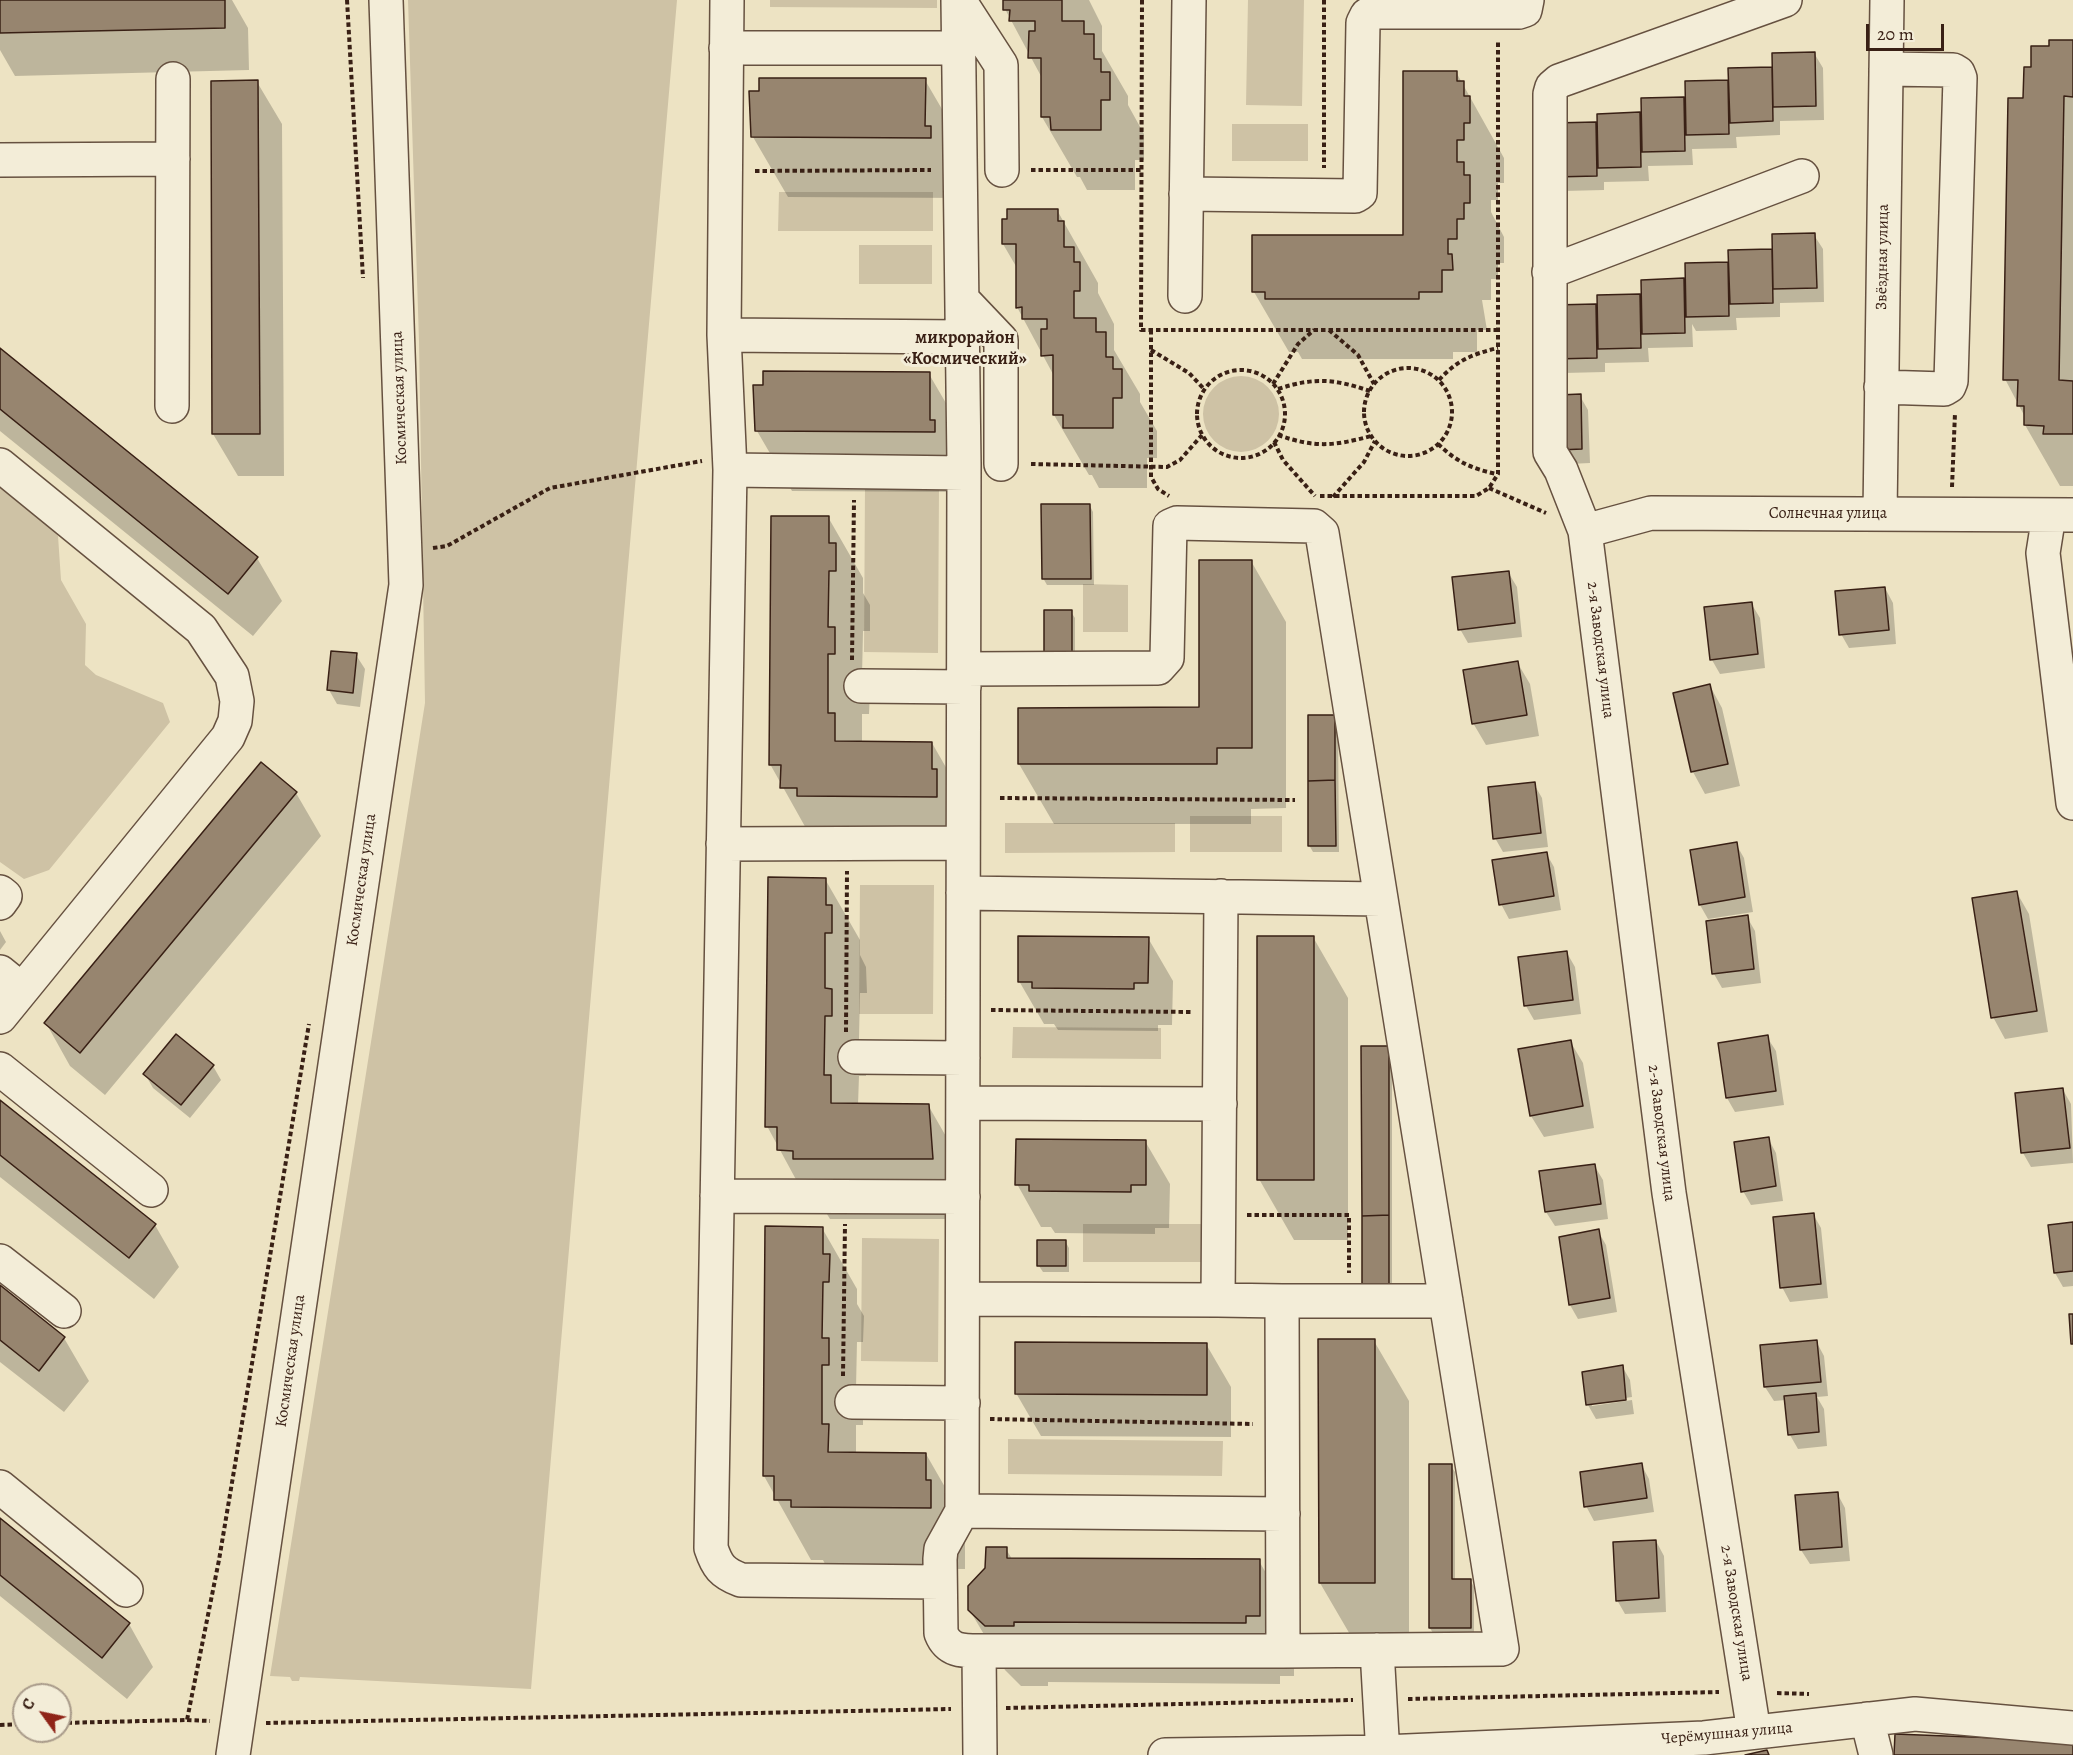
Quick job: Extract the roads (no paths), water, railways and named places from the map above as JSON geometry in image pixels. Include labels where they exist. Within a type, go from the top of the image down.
[{"type":"street","name":"Космическая улица","points":[[233,1755],[404,596],[405,552],[386,0]]},
{"type":"street","points":[[726,0],[723,335],[730,463],[711,1548],[717,1565],[726,1575],[741,1580],[940,1582]]},
{"type":"street","points":[[861,686],[964,678],[1158,668],[1167,658],[1170,526],[1177,524],[1314,526],[1319,528],[1322,533],[1502,1649],[960,1651],[944,1642],[941,1634],[941,1549],[962,1511],[963,1411],[963,843],[964,678],[964,473],[958,0]]},
{"type":"street","points":[[958,0],[1001,65],[1002,170]]},
{"type":"street","points":[[1185,296],[1190,0]]},
{"type":"street","name":"2-я Заводская улица","points":[[1754,1732],[1669,1192],[1585,531],[1561,470],[1550,452],[1550,94],[1552,87],[1559,81],[1785,0]]},
{"type":"street","name":"Звёздная улица","points":[[1880,514],[1887,0]]},
{"type":"street","points":[[1186,194],[1354,196],[1360,193],[1362,187],[1363,23],[1367,15],[1373,12],[1513,6]]},
{"type":"street","points":[[726,48],[958,48]]},
{"type":"street","points":[[1881,387],[1944,389],[1949,386],[1959,78],[1958,72],[1953,70],[1886,69]]},
{"type":"street","points":[[172,406],[173,79]]},
{"type":"street","points":[[0,160],[173,159]]},
{"type":"street","points":[[1549,272],[1802,176]]},
{"type":"street","points":[[962,299],[1001,340],[1001,464]]},
{"type":"street","points":[[723,335],[962,337]]},
{"type":"street","points":[[730,463],[855,472],[964,473]]},
{"type":"street","points":[[0,465],[201,629],[232,676],[237,701],[235,721],[228,737],[11,981],[0,1017]]},
{"type":"street","name":"Солнечная улица","points":[[1585,531],[1651,513],[2061,515]]},
{"type":"street","points":[[2061,515],[2043,553],[2073,803]]},
{"type":"street","points":[[723,844],[963,843]]},
{"type":"street","points":[[0,892],[5,896],[0,903]]},
{"type":"street","points":[[963,893],[1381,899]]},
{"type":"street","points":[[1218,1300],[1221,897]]},
{"type":"street","points":[[855,1057],[963,1058]]},
{"type":"street","points":[[0,1070],[151,1190]]},
{"type":"street","points":[[963,1103],[1220,1104]]},
{"type":"street","points":[[717,1196],[963,1197]]},
{"type":"street","points":[[0,1261],[64,1311]]},
{"type":"street","points":[[963,1299],[1446,1301]]},
{"type":"street","points":[[1282,1301],[1283,1651]]},
{"type":"street","points":[[852,1402],[963,1411]]},
{"type":"street","points":[[0,1487],[126,1590]]},
{"type":"street","points":[[962,1511],[1283,1514]]},
{"type":"street","points":[[1377,1650],[1384,1754]]},
{"type":"street","points":[[979,1651],[980,1755]]},
{"type":"street","name":"Черёмушная улица","points":[[1165,1755],[1384,1754],[1692,1747],[1754,1732],[1790,1742],[1867,1719],[1915,1714],[2073,1728]]},
{"type":"street","points":[[1867,1719],[1876,1755]]},
{"type":"district","name":"микрорайон «Космический»","points":[[965,349]]}]
